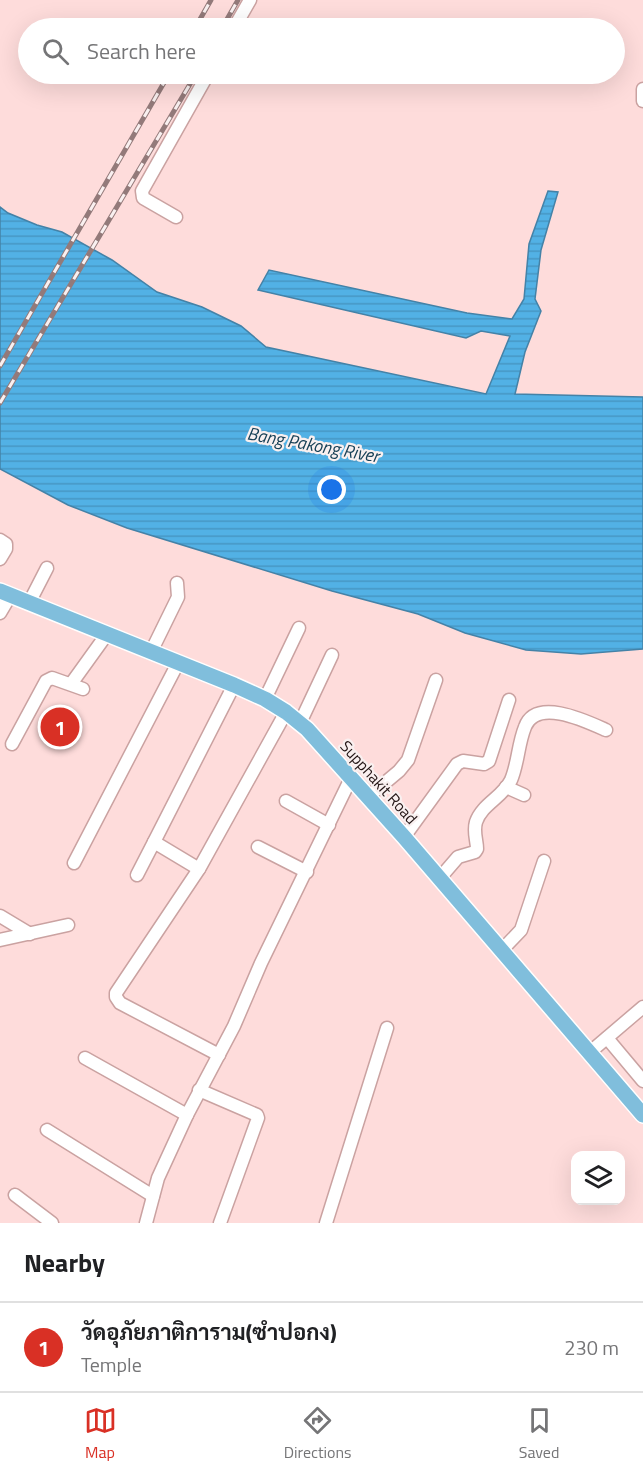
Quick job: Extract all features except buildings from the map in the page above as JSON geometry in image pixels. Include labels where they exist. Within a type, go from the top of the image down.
[{"type":"main road","name":"Supphakit Road","points":[[3,594],[28,603],[101,644],[151,652],[234,685],[265,699],[300,723],[404,837],[643,1114]]},
{"type":"street","points":[[240,18],[250,0]]},
{"type":"street","points":[[176,217],[143,198],[142,191],[202,84]]},
{"type":"street","points":[[643,89],[643,101]]},
{"type":"street","points":[[0,540],[6,544],[0,560]]},
{"type":"street","points":[[28,603],[47,568]]},
{"type":"street","points":[[151,652],[178,597],[177,583]]},
{"type":"street","points":[[0,614],[3,594]]},
{"type":"street","points":[[265,699],[299,628]]},
{"type":"street","points":[[71,684],[101,644]]},
{"type":"street","points":[[300,723],[332,655]]},
{"type":"street","points":[[74,863],[178,663]]},
{"type":"street","points":[[12,744],[46,681],[52,678],[83,689]]},
{"type":"street","points":[[368,797],[399,771],[408,760],[436,680]]},
{"type":"street","points":[[137,874],[234,685]]},
{"type":"street","points":[[404,837],[457,764],[463,761],[484,764],[489,761],[508,700]]},
{"type":"street","points":[[219,1055],[120,1003],[116,993],[199,869],[286,712]]},
{"type":"street","points":[[439,879],[458,857],[475,852],[477,849],[475,836],[477,820],[512,778],[525,726],[530,716],[538,712],[559,714],[606,730]]},
{"type":"street","points":[[146,1223],[159,1178],[187,1115],[219,1055],[351,778]]},
{"type":"street","points":[[506,788],[524,795]]},
{"type":"street","points":[[285,801],[329,825]]},
{"type":"street","points":[[154,842],[199,869]]},
{"type":"street","points":[[258,846],[307,872]]},
{"type":"street","points":[[501,951],[521,930],[544,861]]},
{"type":"street","points":[[0,916],[30,934]]},
{"type":"street","points":[[0,940],[68,925]]},
{"type":"street","points":[[589,1053],[643,1007]]},
{"type":"street","points":[[326,1223],[387,1028]]},
{"type":"street","points":[[607,1038],[643,1081]]},
{"type":"street","points":[[85,1059],[187,1115]]},
{"type":"street","points":[[199,1090],[257,1115],[258,1118],[220,1223]]},
{"type":"street","points":[[46,1130],[153,1196]]},
{"type":"street","points":[[15,1195],[52,1223]]},
{"type":"water","name":"Bang Pakong River","points":[[548,191],[558,192],[541,250],[535,299],[541,311],[525,352],[515,394],[643,397],[643,649],[581,654],[526,650],[465,633],[418,614],[332,591],[127,528],[68,505],[0,469],[0,207],[8,213],[37,225],[62,232],[112,260],[157,292],[202,307],[241,326],[266,347],[486,394],[510,336],[481,331],[466,338],[258,290],[269,270],[467,313],[512,319],[524,299],[529,244]]},
{"type":"railway","points":[[201,18],[211,0]]},
{"type":"railway","points":[[228,18],[238,0]]},
{"type":"railway","points":[[0,366],[163,84]]},
{"type":"railway","points":[[0,403],[190,84]]},
{"type":"place","name":"วัดอุภัยภาติการาม(ซำปอกง)","points":[[60,727]]}]
